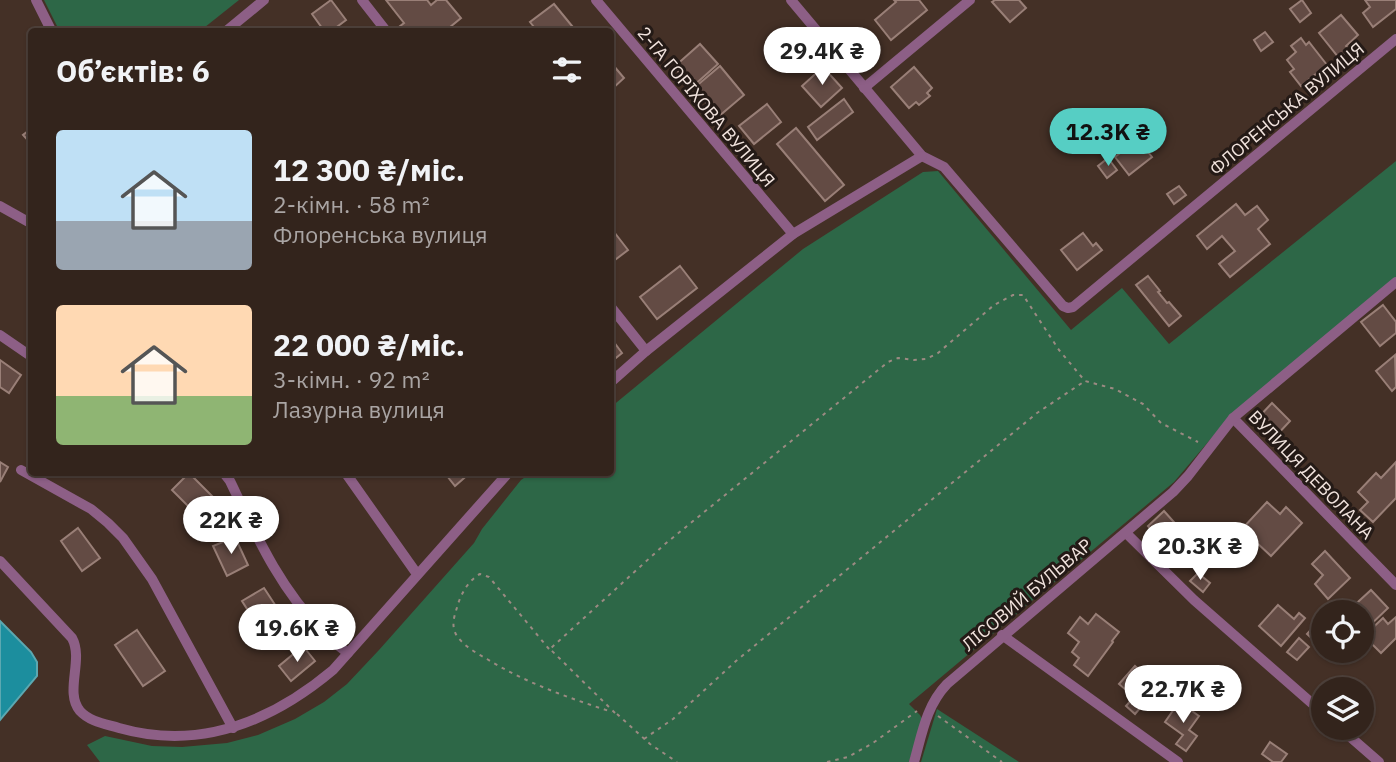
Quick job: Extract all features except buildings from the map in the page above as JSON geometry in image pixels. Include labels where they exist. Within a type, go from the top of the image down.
[{"type":"street","points":[[36,0],[50,28]]},
{"type":"street","points":[[230,28],[264,0]]},
{"type":"street","points":[[362,0],[384,28]]},
{"type":"street","name":"2-ГА ГОРІХОВА ВУЛИЦЯ","points":[[596,0],[793,234]]},
{"type":"street","points":[[614,379],[793,234],[922,156],[791,0]]},
{"type":"street","points":[[864,88],[970,0]]},
{"type":"street","name":"ФЛОРЕНСЬКА ВУЛИЦЯ","points":[[922,156],[944,167],[1068,309],[1396,39]]},
{"type":"street","points":[[0,206],[28,222]]},
{"type":"street","name":"ЛІСОВИЙ БУЛЬВАР","points":[[928,710],[947,684],[1002,635],[1173,492],[1233,418],[1396,282]]},
{"type":"street","points":[[614,311],[646,351]]},
{"type":"street","points":[[0,335],[28,354]]},
{"type":"street","name":"ВУЛИЦЯ ДЕВОЛАНА","points":[[1233,418],[1396,585]]},
{"type":"street","points":[[21,470],[28,474]]},
{"type":"street","points":[[32,476],[91,509],[123,538],[152,579],[233,728]]},
{"type":"street","points":[[226,476],[289,592],[324,633],[348,653]]},
{"type":"street","points":[[348,476],[417,574]]},
{"type":"street","points":[[0,561],[76,645],[74,684],[78,709],[89,718],[151,736],[198,735],[233,728],[273,712],[301,695],[333,670],[505,476]]},
{"type":"street","points":[[1126,533],[1194,600],[1311,702]]},
{"type":"street","points":[[1002,635],[1178,762]]},
{"type":"street","points":[[914,762],[928,710]]},
{"type":"street","points":[[1354,740],[1379,762]]},
{"type":"path","points":[[550,649],[665,544],[888,362],[898,358],[926,359],[938,353],[995,305],[1013,295],[1023,295],[1059,350],[1085,381],[1115,390],[1143,404],[1161,423],[1210,448]]},
{"type":"path","points":[[644,739],[673,719],[736,661],[1037,413],[1085,381]]},
{"type":"path","points":[[615,713],[546,689],[504,670],[470,649],[457,635],[453,624],[460,599],[471,579],[480,575],[489,578],[550,649],[615,713],[644,739],[677,762]]},
{"type":"path","points":[[827,762],[848,758],[920,710],[928,710],[1002,762]]},
{"type":"green space","points":[[44,0],[239,0],[204,28],[58,28]]},
{"type":"green space","points":[[1396,161],[1396,277],[1231,415],[1174,482],[909,704],[923,721],[909,762],[100,762],[87,745],[105,736],[152,746],[182,747],[227,743],[258,735],[295,719],[324,702],[347,684],[474,543],[521,480],[527,476],[614,476],[614,405],[803,249],[923,172],[938,171],[1071,330],[1122,288],[1169,344]]},
{"type":"green space","points":[[937,709],[1019,762],[921,762]]},
{"type":"water","points":[[0,621],[31,652],[37,662],[37,676],[0,720]]}]
